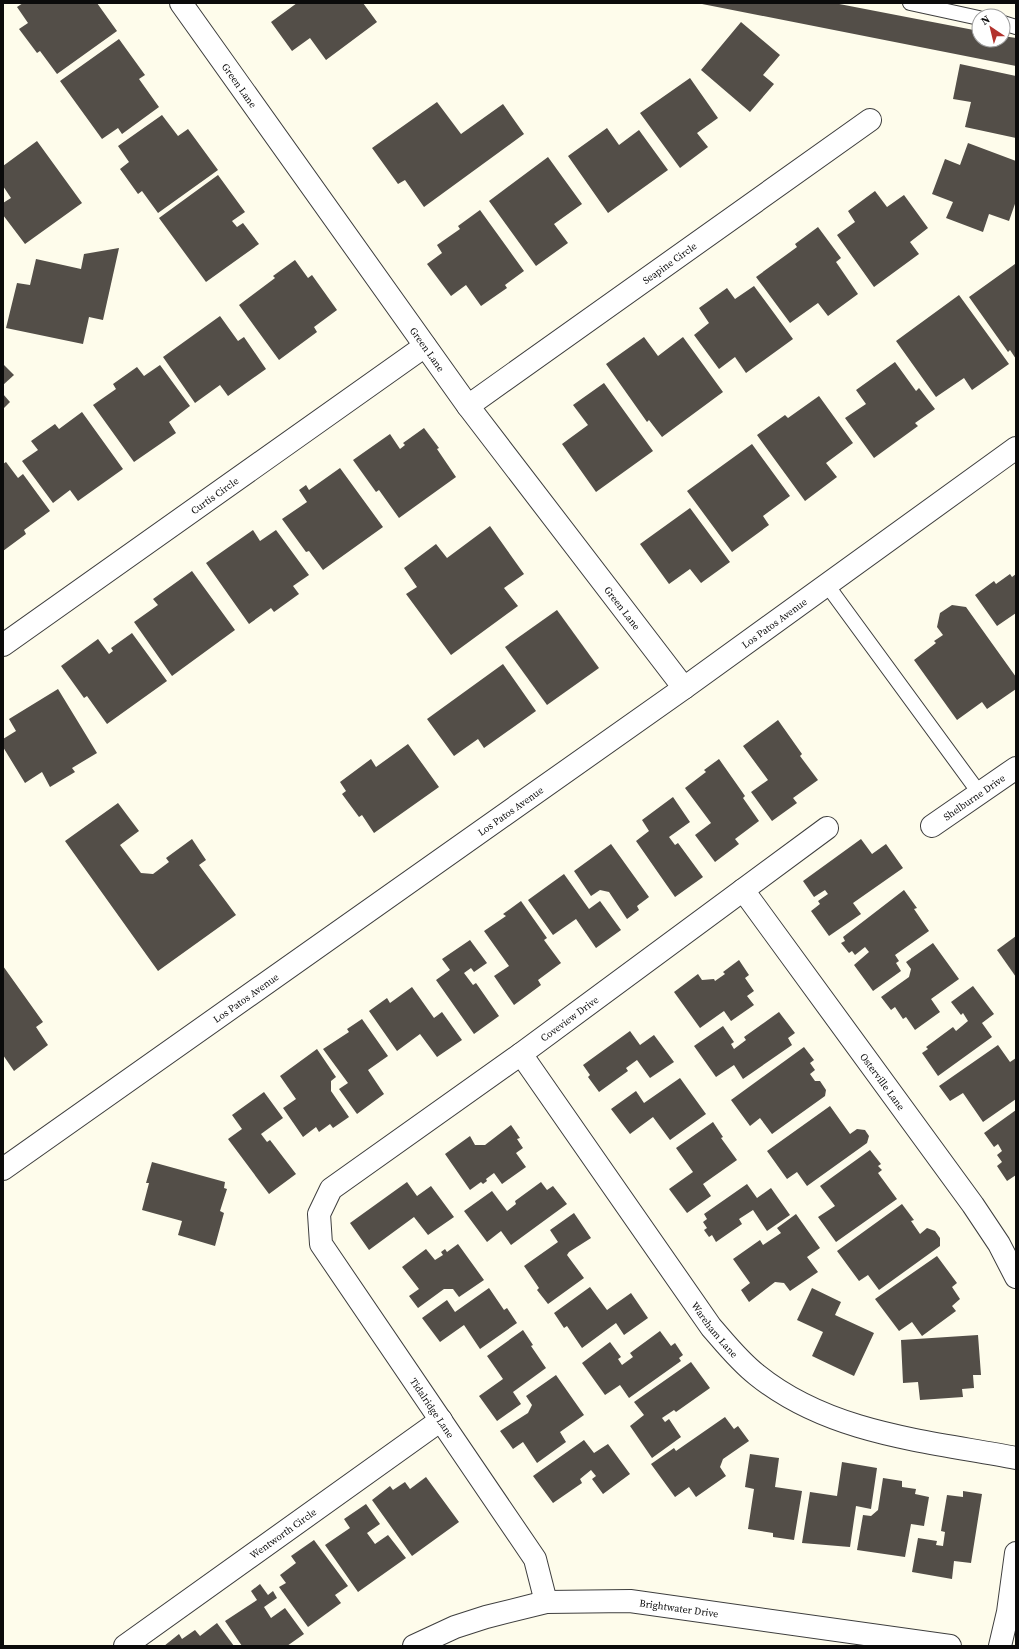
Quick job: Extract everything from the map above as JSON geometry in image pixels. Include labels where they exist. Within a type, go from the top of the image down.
[{"type":"street","name":"Green Lane","points":[[182,3],[468,406],[684,688]]},
{"type":"street","name":"Seapine Circle","points":[[468,406],[870,120]]},
{"type":"street","name":"Curtis Circle","points":[[3,645],[425,346]]},
{"type":"street","name":"Los Patos Avenue","points":[[3,1169],[684,688],[1016,448]]},
{"type":"street","name":"Shelburne Drive","points":[[932,826],[1016,768]]},
{"type":"street","name":"Coveview Drive","points":[[319,1214],[331,1190],[521,1054],[827,828]]},
{"type":"street","name":"Osterville Lane","points":[[743,890],[973,1205],[999,1244],[1016,1277]]},
{"type":"street","name":"Wareham Lane","points":[[521,1054],[711,1326],[733,1353],[756,1374],[808,1407],[873,1432],[1016,1458]]},
{"type":"street","name":"Tidalridge Lane","points":[[319,1214],[321,1244],[535,1559],[546,1602]]},
{"type":"street","name":"Wentworth Circle","points":[[125,1646],[441,1420]]},
{"type":"street","points":[[1000,1646],[1008,1612],[1016,1553]]},
{"type":"street","name":"Brightwater Drive","points":[[414,1646],[455,1627],[486,1617],[546,1602],[630,1601],[950,1646]]},
{"type":"lane","points":[[910,3],[971,16]]},
{"type":"lane","points":[[827,585],[980,794]]},
{"type":"building","points":[[23,3],[97,3],[117,31],[57,74],[40,51],[37,53],[19,29],[28,23],[17,7]]},
{"type":"building","points":[[297,3],[363,3],[377,22],[326,60],[310,38],[292,51],[271,22]]},
{"type":"building","points":[[697,3],[834,3],[971,29],[971,48],[1011,48],[1011,37],[1016,38],[1016,66]]},
{"type":"building","points":[[741,22],[780,55],[763,75],[774,84],[750,112],[701,70]]},
{"type":"building","points":[[119,39],[145,75],[139,79],[159,107],[122,134],[118,128],[102,139],[60,81]]},
{"type":"building","points":[[960,64],[1016,76],[1016,138],[965,127],[971,102],[953,99]]},
{"type":"building","points":[[690,78],[718,118],[697,133],[708,147],[680,168],[640,113]]},
{"type":"building","points":[[437,102],[461,134],[503,104],[524,134],[424,207],[405,180],[398,184],[372,148]]},
{"type":"building","points":[[162,115],[178,136],[188,129],[218,170],[158,213],[142,191],[138,194],[120,169],[129,162],[118,146]]},
{"type":"building","points":[[607,128],[619,145],[639,130],[668,170],[608,213],[568,156]]},
{"type":"building","points":[[37,141],[82,203],[25,244],[3,215],[3,203],[11,198],[3,186],[3,166]]},
{"type":"building","points":[[968,143],[1016,161],[1016,201],[1009,221],[989,214],[983,232],[946,218],[953,202],[932,194],[945,159],[960,165]]},
{"type":"building","points":[[548,157],[582,204],[554,224],[568,243],[536,266],[489,201]]},
{"type":"building","points":[[218,175],[245,212],[232,221],[237,227],[243,223],[259,244],[206,282],[159,218]]},
{"type":"building","points":[[875,191],[887,207],[904,195],[928,228],[910,242],[919,254],[874,287],[837,235],[855,222],[848,211]]},
{"type":"building","points":[[480,210],[524,271],[505,285],[507,288],[481,306],[466,285],[451,296],[427,264],[442,253],[437,245],[460,229],[458,226]]},
{"type":"building","points":[[818,227],[841,258],[836,262],[858,294],[828,316],[818,303],[790,323],[756,277],[797,247],[795,244]]},
{"type":"building","points":[[119,248],[103,320],[89,317],[83,344],[6,328],[17,283],[30,285],[36,259],[81,269],[84,254]]},
{"type":"building","points":[[295,260],[308,278],[312,275],[337,310],[314,327],[317,332],[279,360],[239,305],[275,278],[273,276]]},
{"type":"building","points":[[1015,264],[1016,359],[1010,350],[1008,352],[969,297]]},
{"type":"building","points":[[754,286],[793,339],[746,373],[735,357],[719,369],[694,335],[709,323],[699,308],[727,288],[735,299]]},
{"type":"building","points":[[959,295],[1009,364],[972,390],[964,378],[936,397],[896,341]]},
{"type":"building","points":[[220,316],[238,341],[244,337],[266,369],[228,396],[220,385],[195,403],[163,357]]},
{"type":"building","points":[[644,337],[658,356],[683,337],[723,392],[662,437],[649,420],[647,422],[606,364]]},
{"type":"building","points":[[895,362],[916,391],[919,388],[935,409],[915,423],[918,426],[874,458],[845,418],[866,404],[856,390]]},
{"type":"building","points":[[3,364],[14,375],[3,385]]},
{"type":"building","points":[[160,365],[190,406],[169,422],[176,433],[134,462],[93,405],[116,389],[113,384],[137,367],[144,376]]},
{"type":"building","points":[[604,383],[653,451],[596,492],[562,444],[588,425],[573,405]]},
{"type":"building","points":[[3,394],[10,402],[3,409]]},
{"type":"building","points":[[819,396],[853,443],[826,463],[837,477],[805,501],[757,435],[785,415],[788,418]]},
{"type":"building","points":[[82,412],[123,469],[78,501],[70,490],[53,503],[22,461],[38,450],[31,441],[55,424],[59,429]]},
{"type":"building","points":[[424,428],[439,448],[437,449],[456,477],[399,518],[379,490],[376,492],[353,460],[390,434],[400,449],[405,445],[403,443]]},
{"type":"building","points":[[752,444],[790,496],[763,516],[769,525],[732,552],[687,491]]},
{"type":"building","points":[[6,462],[18,478],[23,474],[50,511],[24,530],[26,534],[3,551],[3,464]]},
{"type":"building","points":[[340,468],[383,527],[323,570],[309,551],[306,552],[282,519],[307,502],[299,490],[306,485],[309,490]]},
{"type":"building","points":[[690,508],[730,562],[701,583],[690,569],[669,584],[640,544]]},
{"type":"building","points":[[490,526],[524,574],[504,588],[518,606],[451,655],[406,594],[417,587],[404,568],[436,544],[447,558]]},
{"type":"building","points":[[253,530],[260,541],[276,530],[309,575],[293,586],[299,594],[274,612],[271,608],[249,624],[206,563]]},
{"type":"building","points":[[192,571],[235,630],[172,676],[134,622],[158,605],[153,599]]},
{"type":"building","points":[[1010,574],[1012,577],[1016,574],[1016,613],[997,626],[975,595],[994,581],[996,584]]},
{"type":"building","points":[[952,605],[966,607],[1016,677],[1016,689],[987,709],[982,702],[957,720],[914,660],[936,643],[934,641],[943,635],[937,627],[940,613]]},
{"type":"building","points":[[557,610],[599,668],[547,705],[505,647]]},
{"type":"building","points":[[132,633],[167,681],[107,724],[87,696],[84,698],[61,666],[98,639],[109,654],[113,651],[111,648]]},
{"type":"building","points":[[503,664],[536,711],[484,748],[478,739],[454,756],[427,719]]},
{"type":"building","points":[[58,689],[97,753],[72,768],[75,772],[50,787],[42,772],[25,783],[3,747],[3,739],[16,731],[9,719]]},
{"type":"building","points":[[778,720],[802,754],[800,756],[818,780],[793,798],[797,803],[772,821],[751,792],[768,780],[743,746]]},
{"type":"building","points":[[408,744],[439,787],[374,833],[362,815],[359,817],[342,794],[346,791],[340,782],[371,759],[376,767]]},
{"type":"building","points":[[719,759],[745,796],[743,798],[759,821],[735,839],[739,844],[715,862],[695,835],[711,823],[685,788],[706,772],[704,770]]},
{"type":"building","points":[[673,797],[690,822],[669,837],[675,845],[678,843],[703,877],[675,897],[636,841],[649,831],[642,820]]},
{"type":"building","points":[[118,803],[139,831],[120,845],[141,873],[153,874],[169,862],[166,858],[192,839],[206,860],[199,865],[236,915],[158,971],[65,841]]},
{"type":"building","points":[[861,839],[872,854],[886,844],[903,868],[853,903],[861,914],[829,936],[811,911],[820,904],[818,901],[828,894],[825,890],[814,897],[803,881]]},
{"type":"building","points":[[611,844],[649,897],[637,906],[639,910],[627,919],[609,892],[600,890],[591,896],[574,871]]},
{"type":"building","points":[[564,874],[589,909],[600,901],[621,930],[596,948],[576,919],[553,935],[528,900]]},
{"type":"building","points":[[904,890],[917,908],[914,909],[929,931],[895,955],[899,961],[896,963],[901,971],[873,991],[854,965],[869,952],[865,947],[855,955],[852,951],[849,953],[841,943],[845,941],[843,937]]},
{"type":"building","points":[[521,901],[547,938],[544,940],[561,963],[538,980],[541,985],[514,1005],[494,976],[509,966],[484,931],[506,916],[503,914]]},
{"type":"building","points":[[1016,936],[1016,977],[997,950]]},
{"type":"building","points":[[470,940],[487,963],[474,972],[471,968],[464,973],[473,985],[476,983],[499,1016],[474,1034],[436,980],[450,970],[442,959]]},
{"type":"building","points":[[933,943],[959,979],[931,999],[940,1012],[915,1030],[906,1017],[903,1019],[895,1007],[891,1010],[881,997],[909,977],[911,969],[906,962]]},
{"type":"building","points":[[739,960],[749,975],[745,978],[754,991],[747,996],[754,1005],[731,1021],[724,1011],[700,1028],[674,992],[698,974],[702,980],[714,979],[715,981],[725,974],[723,972]]},
{"type":"building","points":[[3,966],[43,1022],[36,1027],[48,1045],[14,1071],[3,1055]]},
{"type":"building","points":[[973,986],[994,1014],[982,1023],[992,1037],[938,1076],[922,1053],[928,1049],[926,1047],[953,1027],[956,1031],[968,1021],[963,1013],[961,1015],[951,1002]]},
{"type":"building","points":[[412,987],[434,1018],[442,1012],[462,1040],[437,1057],[420,1034],[397,1051],[369,1011],[387,998],[390,1003]]},
{"type":"building","points":[[779,1012],[795,1033],[788,1038],[792,1045],[743,1079],[734,1065],[716,1077],[694,1046],[723,1026],[734,1042],[731,1044],[734,1049],[746,1040],[744,1037]]},
{"type":"building","points":[[362,1019],[388,1056],[368,1070],[384,1094],[357,1114],[339,1089],[348,1083],[323,1049],[349,1032],[347,1029]]},
{"type":"building","points":[[630,1031],[640,1045],[654,1035],[674,1062],[650,1078],[637,1060],[626,1068],[628,1071],[599,1092],[588,1077],[590,1075],[583,1065]]},
{"type":"building","points":[[998,1045],[1010,1062],[1016,1058],[1016,1099],[983,1122],[963,1093],[950,1101],[939,1086]]},
{"type":"building","points":[[804,1047],[814,1060],[810,1063],[815,1070],[810,1074],[815,1081],[820,1081],[826,1090],[825,1096],[772,1134],[760,1118],[750,1126],[731,1100]]},
{"type":"building","points":[[317,1049],[336,1077],[331,1081],[331,1091],[349,1117],[333,1128],[330,1124],[319,1132],[316,1127],[303,1137],[283,1108],[296,1099],[280,1076]]},
{"type":"building","points":[[680,1078],[706,1114],[670,1140],[653,1117],[630,1134],[611,1109],[636,1091],[644,1103]]},
{"type":"building","points":[[264,1092],[283,1118],[261,1134],[267,1142],[270,1140],[296,1174],[269,1194],[228,1139],[242,1129],[232,1115]]},
{"type":"building","points":[[830,1106],[850,1134],[857,1129],[865,1130],[869,1136],[867,1143],[807,1186],[797,1172],[787,1179],[767,1151]]},
{"type":"building","points":[[1016,1110],[1016,1175],[1007,1181],[997,1166],[1002,1162],[997,1155],[1002,1151],[998,1144],[994,1147],[984,1133]]},
{"type":"building","points":[[713,1122],[723,1137],[721,1138],[737,1160],[703,1184],[711,1196],[687,1213],[669,1189],[693,1172],[676,1148]]},
{"type":"building","points":[[511,1125],[520,1138],[517,1139],[523,1148],[516,1153],[526,1167],[502,1184],[494,1173],[486,1179],[487,1181],[483,1184],[481,1182],[470,1190],[445,1154],[470,1136],[475,1145],[485,1145]]},
{"type":"building","points":[[870,1150],[881,1164],[878,1166],[882,1170],[878,1173],[897,1199],[836,1242],[818,1217],[835,1206],[820,1186]]},
{"type":"building","points":[[152,1162],[225,1182],[224,1188],[227,1189],[220,1211],[224,1213],[215,1246],[178,1235],[182,1221],[142,1210],[149,1183],[146,1183]]},
{"type":"building","points":[[407,1182],[417,1196],[431,1186],[454,1217],[428,1235],[414,1217],[369,1250],[350,1223]]},
{"type":"building","points":[[541,1182],[547,1190],[553,1186],[567,1204],[511,1245],[501,1231],[487,1242],[464,1211],[492,1191],[507,1211],[516,1204],[515,1201]]},
{"type":"building","points":[[747,1184],[757,1198],[771,1188],[790,1215],[767,1231],[753,1210],[739,1219],[742,1224],[716,1242],[712,1235],[709,1237],[704,1230],[707,1228],[703,1222],[707,1219],[704,1214]]},
{"type":"building","points":[[902,1204],[914,1220],[911,1221],[920,1234],[927,1228],[935,1231],[940,1238],[940,1246],[879,1290],[868,1275],[859,1281],[837,1251]]},
{"type":"building","points":[[574,1213],[591,1238],[569,1252],[567,1255],[584,1278],[548,1304],[537,1290],[539,1288],[524,1266],[558,1242],[550,1230]]},
{"type":"building","points":[[796,1214],[820,1248],[807,1257],[818,1272],[790,1291],[784,1283],[775,1282],[749,1302],[741,1290],[750,1283],[733,1259],[760,1240],[763,1245],[781,1233],[777,1228]]},
{"type":"building","points":[[458,1244],[484,1280],[459,1297],[453,1289],[444,1289],[418,1308],[409,1296],[419,1289],[402,1267],[426,1249],[435,1260],[443,1255],[441,1252],[445,1249],[447,1252]]},
{"type":"building","points":[[937,1256],[957,1283],[952,1287],[960,1299],[952,1306],[956,1311],[922,1336],[912,1322],[899,1331],[875,1299]]},
{"type":"building","points":[[590,1287],[607,1310],[631,1293],[648,1318],[624,1335],[616,1323],[582,1348],[567,1326],[564,1328],[554,1313]]},
{"type":"building","points":[[489,1288],[504,1310],[507,1308],[517,1323],[480,1349],[464,1325],[440,1342],[422,1318],[447,1300],[455,1312]]},
{"type":"building","points":[[812,1288],[841,1302],[835,1315],[874,1333],[854,1376],[812,1356],[823,1332],[797,1320]]},
{"type":"building","points":[[523,1330],[533,1345],[531,1346],[546,1368],[513,1392],[521,1404],[497,1421],[479,1396],[503,1379],[487,1356]]},
{"type":"building","points":[[660,1331],[671,1346],[675,1343],[683,1355],[679,1358],[681,1361],[629,1398],[620,1385],[605,1395],[582,1363],[610,1342],[621,1357],[618,1359],[622,1365],[633,1357],[630,1353]]},
{"type":"building","points":[[978,1335],[981,1375],[973,1375],[974,1388],[962,1389],[963,1397],[920,1400],[918,1382],[903,1383],[901,1340]]},
{"type":"building","points":[[691,1362],[710,1388],[676,1412],[674,1410],[662,1418],[665,1422],[669,1419],[681,1437],[652,1458],[630,1426],[644,1415],[634,1402]]},
{"type":"building","points":[[556,1375],[584,1415],[560,1432],[566,1442],[537,1463],[523,1442],[513,1449],[500,1431],[528,1413],[532,1405],[526,1396]]},
{"type":"building","points":[[725,1417],[734,1429],[738,1426],[749,1441],[723,1459],[720,1467],[726,1476],[696,1497],[689,1487],[675,1497],[651,1464],[674,1448],[676,1451]]},
{"type":"building","points":[[584,1440],[594,1453],[608,1444],[630,1474],[603,1494],[592,1479],[596,1476],[591,1470],[580,1479],[582,1483],[553,1503],[533,1476]]},
{"type":"building","points":[[750,1454],[779,1458],[775,1487],[802,1491],[794,1540],[773,1537],[773,1533],[748,1529],[754,1489],[745,1487]]},
{"type":"building","points":[[842,1462],[877,1468],[871,1509],[856,1506],[850,1547],[802,1543],[810,1492],[837,1496]]},
{"type":"building","points":[[426,1477],[459,1522],[412,1556],[372,1500],[390,1486],[393,1490],[405,1482],[410,1489]]},
{"type":"building","points":[[883,1478],[902,1481],[902,1487],[916,1489],[915,1494],[929,1497],[924,1526],[911,1524],[905,1557],[857,1550],[863,1515],[871,1516],[878,1510]]},
{"type":"building","points":[[963,1491],[982,1494],[971,1563],[954,1561],[952,1579],[912,1572],[918,1538],[937,1541],[936,1545],[943,1546],[945,1532],[941,1531],[947,1495],[963,1497]]},
{"type":"building","points":[[366,1504],[380,1524],[367,1533],[375,1544],[388,1535],[406,1558],[358,1592],[325,1545],[350,1528],[344,1519]]},
{"type":"building","points":[[314,1540],[348,1586],[335,1595],[341,1603],[308,1627],[279,1587],[286,1583],[280,1575],[296,1563],[291,1556]]},
{"type":"building","points":[[260,1584],[268,1595],[273,1591],[277,1598],[264,1607],[271,1618],[285,1608],[304,1634],[287,1646],[242,1646],[225,1621],[257,1600],[251,1591]]},
{"type":"building","points":[[217,1623],[234,1646],[164,1646],[179,1634],[182,1639],[195,1630],[200,1636]]}]
